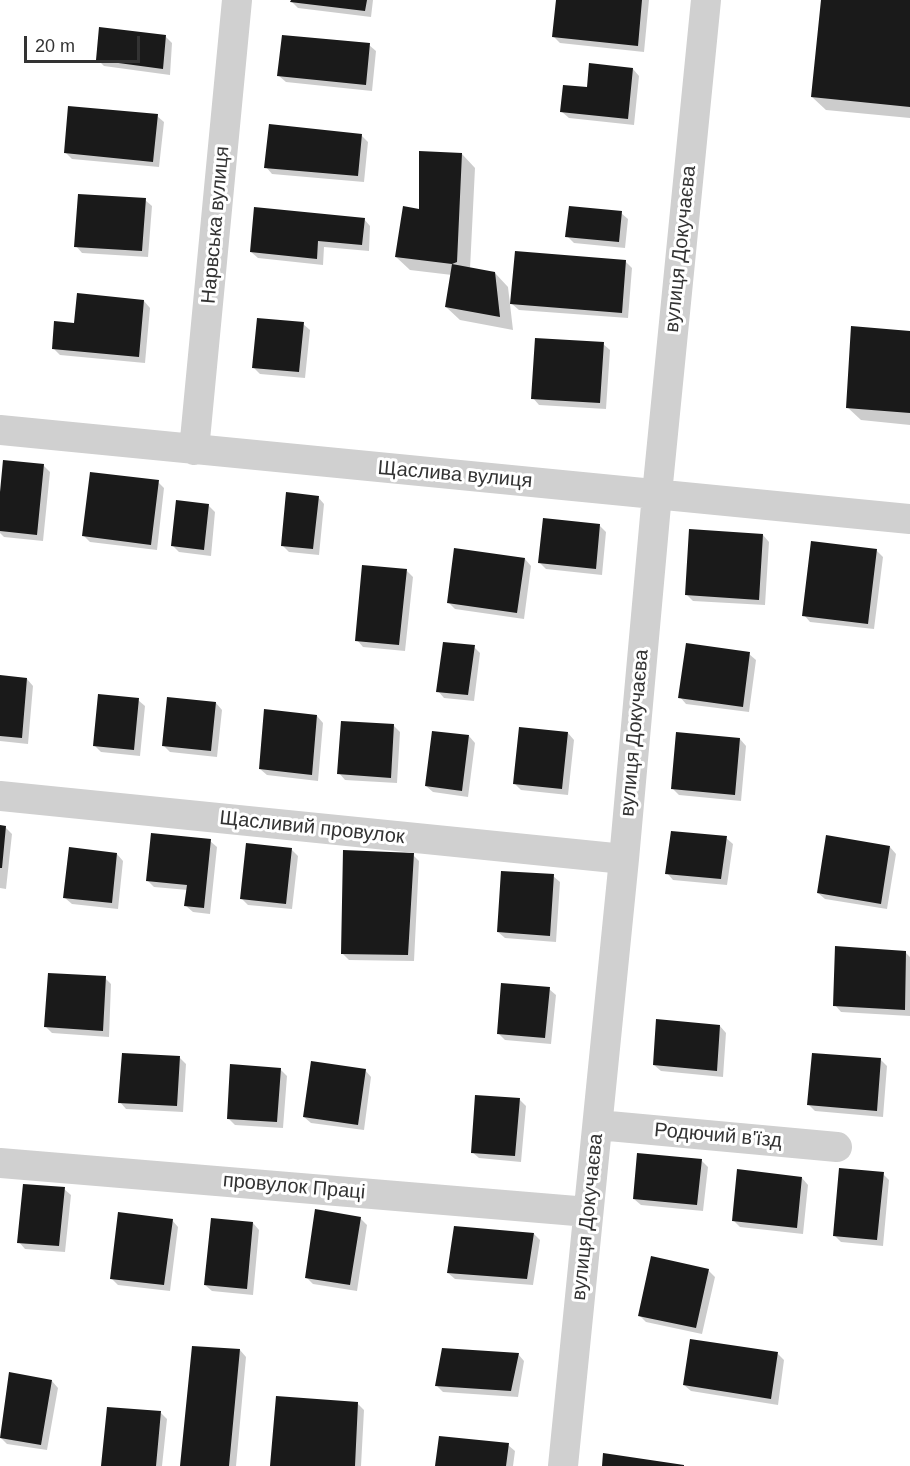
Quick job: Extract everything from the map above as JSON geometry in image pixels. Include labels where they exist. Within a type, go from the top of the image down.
[{"type":"street","name":"Нарвська вулиця","points":[[194,450],[237,0]]},
{"type":"street","name":"вулиця Докучаєва","points":[[563,1466],[624,859],[705,0]]},
{"type":"street","name":"Щаслива вулиця","points":[[0,430],[910,519]]},
{"type":"street","name":"Щасливий провулок","points":[[0,796],[624,859]]},
{"type":"street","name":"Родючий в'їзд","points":[[598,1125],[837,1147]]},
{"type":"street","name":"провулок Праці","points":[[0,1163],[588,1212]]},
{"type":"building","points":[[291,0],[367,0],[365,11],[290,2]]},
{"type":"building","points":[[556,0],[642,0],[638,46],[552,37]]},
{"type":"building","points":[[821,0],[910,0],[910,107],[811,97]]},
{"type":"building","points":[[99,27],[166,35],[163,69],[96,60]]},
{"type":"building","points":[[282,35],[370,43],[366,85],[277,76]]},
{"type":"building","points":[[589,63],[633,68],[628,119],[560,112],[563,85],[587,87]]},
{"type":"building","points":[[68,106],[158,114],[153,162],[64,153]]},
{"type":"building","points":[[269,124],[362,134],[358,176],[264,168]]},
{"type":"building","points":[[419,151],[462,153],[457,262],[452,264],[395,257],[403,206],[419,209]]},
{"type":"building","points":[[78,194],[146,198],[142,251],[74,247]]},
{"type":"building","points":[[569,206],[622,211],[619,242],[565,237]]},
{"type":"building","points":[[254,207],[365,218],[362,245],[318,241],[317,259],[250,252]]},
{"type":"building","points":[[515,251],[626,260],[622,313],[510,304]]},
{"type":"building","points":[[452,264],[495,272],[500,317],[445,307]]},
{"type":"building","points":[[77,293],[144,300],[139,357],[52,349],[54,321],[74,323]]},
{"type":"building","points":[[257,318],[304,322],[299,372],[252,368]]},
{"type":"building","points":[[851,326],[910,331],[910,413],[846,408]]},
{"type":"building","points":[[535,338],[604,342],[600,403],[531,399]]},
{"type":"building","points":[[3,460],[44,464],[37,535],[0,531]]},
{"type":"building","points":[[90,472],[159,480],[151,545],[82,536]]},
{"type":"building","points":[[286,492],[319,496],[313,549],[281,546]]},
{"type":"building","points":[[176,500],[209,504],[204,550],[171,546]]},
{"type":"building","points":[[543,518],[600,524],[596,569],[538,563]]},
{"type":"building","points":[[689,529],[763,534],[759,600],[685,595]]},
{"type":"building","points":[[811,541],[877,549],[868,624],[802,616]]},
{"type":"building","points":[[454,548],[525,558],[517,613],[447,603]]},
{"type":"building","points":[[362,565],[407,569],[399,645],[355,641]]},
{"type":"building","points":[[443,642],[475,645],[468,695],[436,692]]},
{"type":"building","points":[[686,643],[750,652],[743,707],[678,698]]},
{"type":"building","points":[[0,675],[27,678],[22,738],[0,736]]},
{"type":"building","points":[[98,694],[139,698],[134,750],[93,746]]},
{"type":"building","points":[[167,697],[216,702],[211,751],[162,746]]},
{"type":"building","points":[[264,709],[317,715],[312,775],[259,769]]},
{"type":"building","points":[[341,721],[394,724],[391,778],[337,774]]},
{"type":"building","points":[[519,727],[568,732],[562,789],[513,784]]},
{"type":"building","points":[[432,731],[469,735],[462,791],[425,786]]},
{"type":"building","points":[[676,732],[740,738],[735,795],[671,789]]},
{"type":"building","points":[[0,825],[6,826],[2,868],[0,868]]},
{"type":"building","points":[[671,831],[727,836],[721,879],[665,874]]},
{"type":"building","points":[[151,833],[211,839],[204,908],[184,906],[187,885],[146,881]]},
{"type":"building","points":[[826,835],[890,846],[881,904],[817,893]]},
{"type":"building","points":[[246,843],[292,848],[286,904],[240,899]]},
{"type":"building","points":[[69,847],[117,853],[112,903],[63,898]]},
{"type":"building","points":[[343,850],[414,853],[408,955],[341,954]]},
{"type":"building","points":[[501,871],[554,874],[550,936],[497,932]]},
{"type":"building","points":[[835,946],[906,951],[905,1010],[833,1006]]},
{"type":"building","points":[[48,973],[106,976],[103,1031],[44,1027]]},
{"type":"building","points":[[501,983],[550,987],[545,1038],[497,1034]]},
{"type":"building","points":[[656,1019],[720,1025],[717,1071],[653,1065]]},
{"type":"building","points":[[122,1053],[180,1056],[177,1106],[118,1103]]},
{"type":"building","points":[[812,1053],[881,1058],[877,1111],[807,1105]]},
{"type":"building","points":[[311,1061],[366,1069],[358,1125],[303,1117]]},
{"type":"building","points":[[230,1064],[281,1068],[277,1122],[227,1119]]},
{"type":"building","points":[[475,1095],[520,1098],[515,1156],[471,1153]]},
{"type":"building","points":[[637,1153],[702,1159],[697,1205],[633,1199]]},
{"type":"building","points":[[839,1168],[884,1172],[877,1240],[833,1236]]},
{"type":"building","points":[[737,1169],[802,1177],[797,1228],[732,1221]]},
{"type":"building","points":[[23,1184],[65,1187],[59,1246],[17,1243]]},
{"type":"building","points":[[315,1209],[361,1217],[350,1285],[305,1278]]},
{"type":"building","points":[[118,1212],[173,1219],[164,1285],[110,1279]]},
{"type":"building","points":[[211,1218],[253,1222],[247,1289],[204,1285]]},
{"type":"building","points":[[454,1226],[534,1233],[527,1279],[447,1273]]},
{"type":"building","points":[[651,1256],[709,1269],[696,1328],[638,1316]]},
{"type":"building","points":[[690,1339],[778,1352],[771,1399],[683,1385]]},
{"type":"building","points":[[192,1346],[240,1349],[229,1466],[180,1466]]},
{"type":"building","points":[[442,1348],[519,1353],[511,1391],[435,1386]]},
{"type":"building","points":[[9,1372],[52,1380],[41,1445],[0,1438]]},
{"type":"building","points":[[276,1396],[358,1402],[355,1466],[270,1466]]},
{"type":"building","points":[[107,1407],[161,1411],[156,1466],[101,1466]]},
{"type":"building","points":[[439,1436],[509,1443],[506,1466],[435,1466]]},
{"type":"building","points":[[603,1453],[684,1465],[684,1466],[602,1466]]}]
